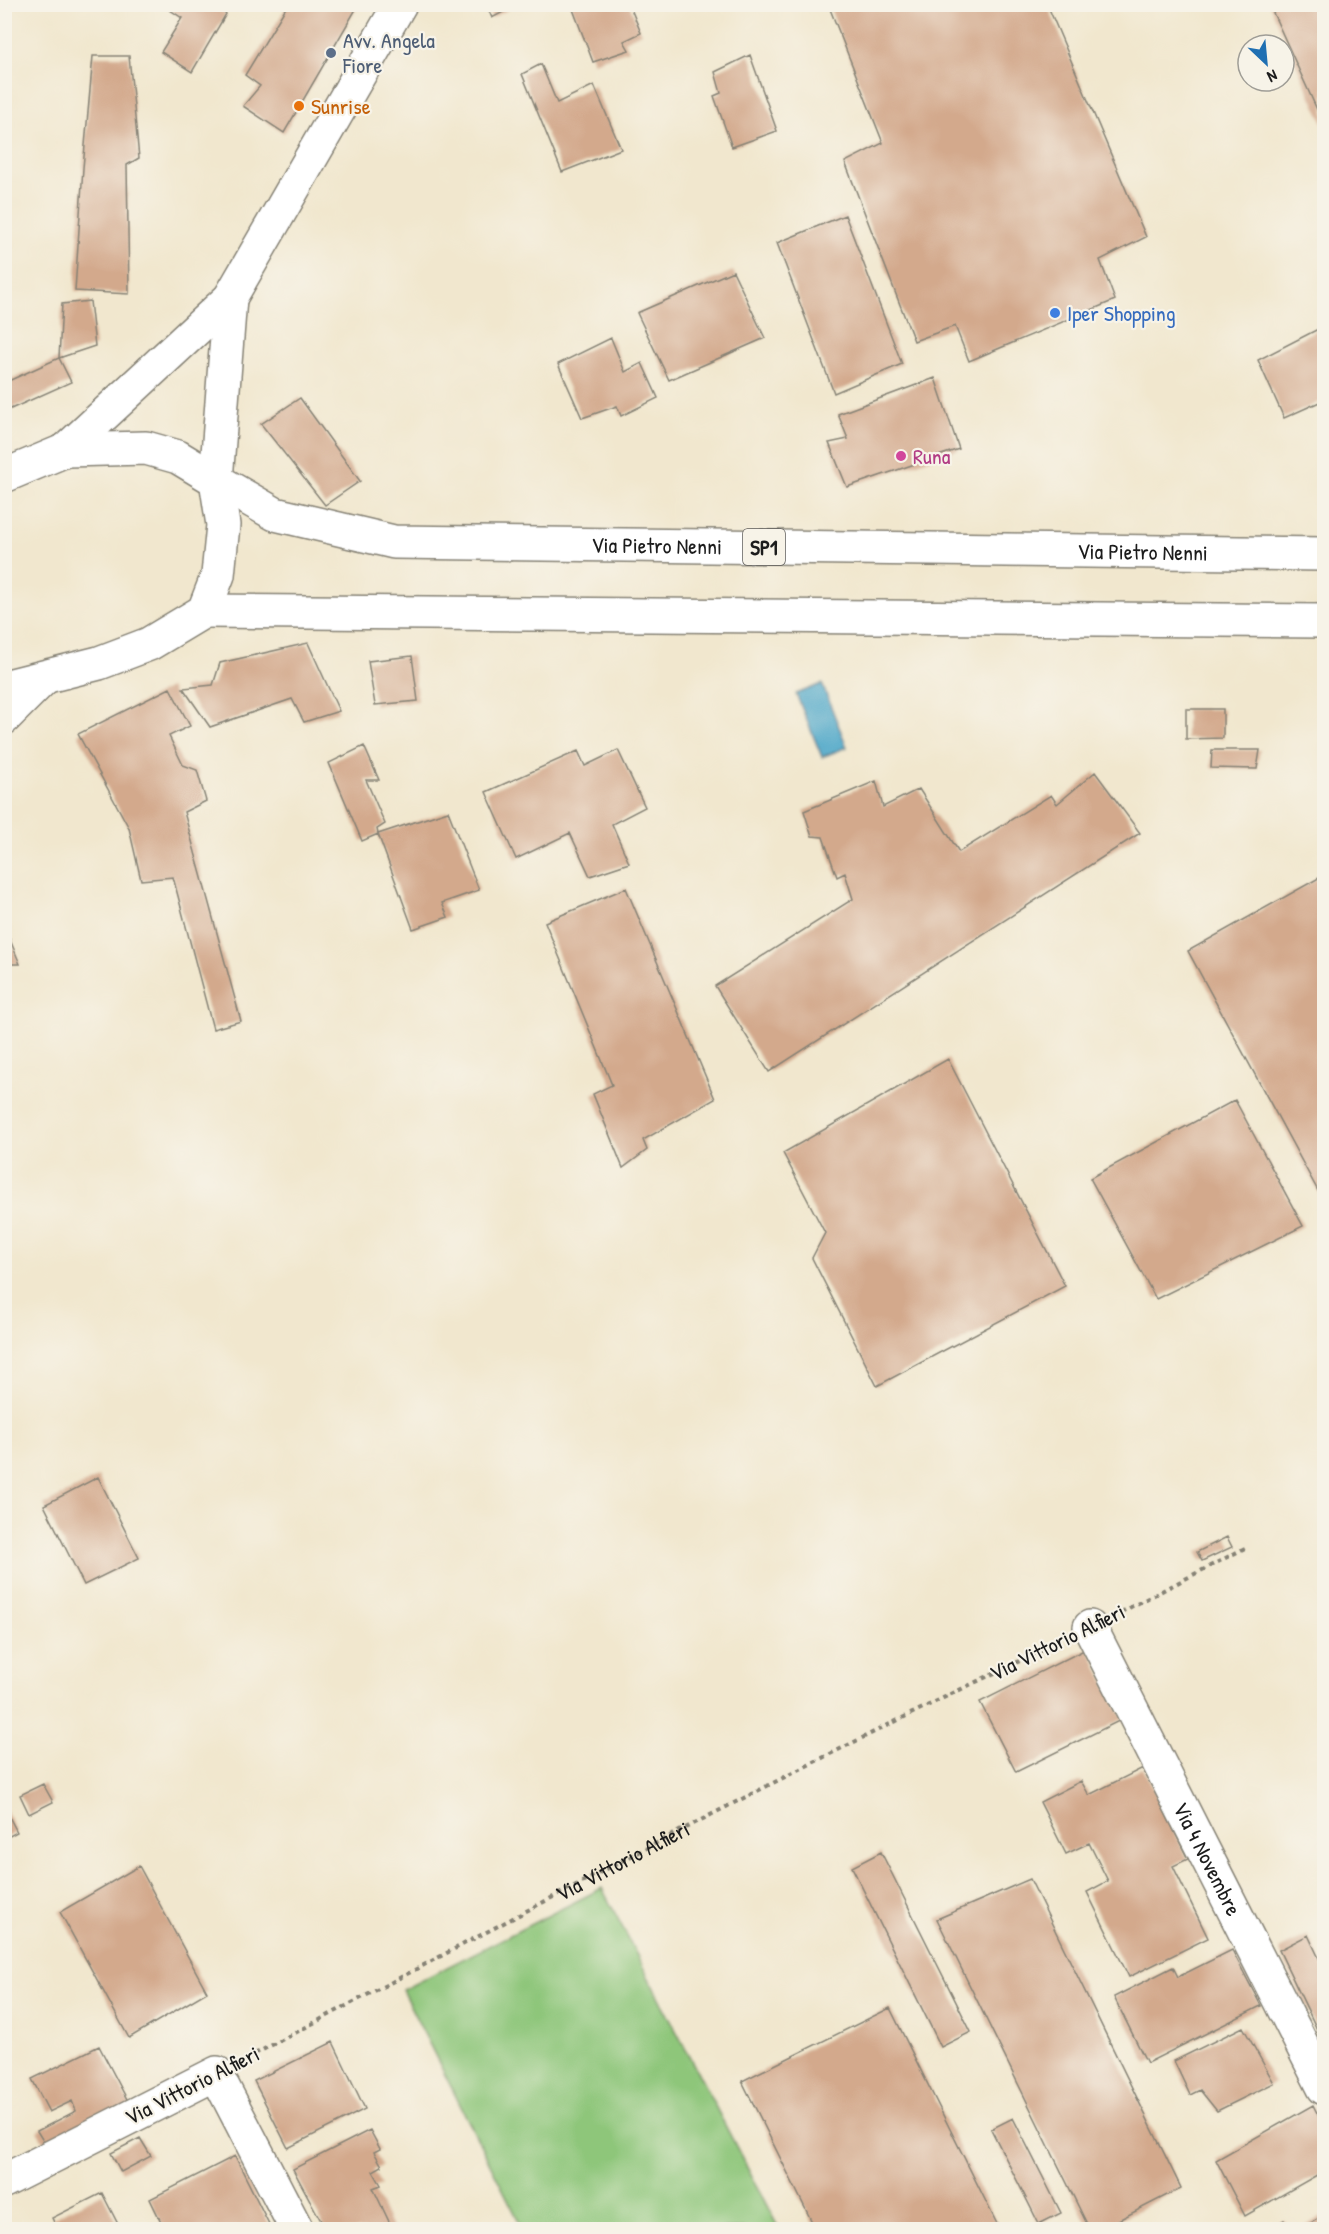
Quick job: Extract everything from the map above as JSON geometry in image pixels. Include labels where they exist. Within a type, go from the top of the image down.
[{"type":"main road","points":[[4,476],[66,450],[230,298],[400,4]]},
{"type":"main road","points":[[204,611],[218,575],[223,525],[216,480],[230,298]]},
{"type":"main road","name":"Via Pietro Nenni","points":[[66,450],[146,448],[178,457],[275,514],[394,542],[1324,554]]},
{"type":"main road","points":[[4,687],[99,663],[149,644],[204,611],[1324,621]]},
{"type":"main road","points":[[4,718],[44,678]]},
{"type":"main road","name":"Via 4 Novembre","points":[[1090,1628],[1324,2088]]},
{"type":"main road","points":[[220,2080],[297,2229]]},
{"type":"main road","name":"Via Vittorio Alfieri","points":[[4,2181],[220,2080]]},
{"type":"path","name":"Via Vittorio Alfieri","points":[[220,2080],[892,1723],[1090,1628],[1245,1548]]},
{"type":"green space","points":[[602,1888],[779,2229],[523,2229],[402,1990]]},
{"type":"water","points":[[822,684],[847,747],[822,757],[796,694]]},
{"type":"building","points":[[161,4],[210,4],[226,14],[192,72],[161,52],[182,18]]},
{"type":"building","points":[[288,4],[359,4],[284,133],[243,106],[260,86],[245,75]]},
{"type":"building","points":[[486,4],[518,4],[492,18]]},
{"type":"building","points":[[571,4],[629,4],[641,33],[624,41],[629,50],[593,62]]},
{"type":"building","points":[[828,4],[1047,4],[1146,237],[1100,260],[1115,300],[969,361],[955,326],[914,341],[845,162],[883,143]]},
{"type":"building","points":[[1269,4],[1324,4],[1324,125],[1296,63],[1296,33],[1282,33]]},
{"type":"building","points":[[750,55],[777,131],[732,147],[714,96],[721,93],[715,72]]},
{"type":"building","points":[[93,56],[129,56],[139,158],[127,165],[129,294],[75,291]]},
{"type":"building","points":[[541,64],[557,103],[594,85],[621,149],[562,172],[522,74]]},
{"type":"building","points":[[845,215],[902,364],[834,393],[777,243]]},
{"type":"building","points":[[733,271],[765,338],[669,380],[637,313]]},
{"type":"building","points":[[90,301],[95,346],[59,358],[62,304]]},
{"type":"building","points":[[1324,326],[1324,400],[1284,418],[1258,360]]},
{"type":"building","points":[[611,338],[625,372],[642,363],[658,398],[621,416],[617,406],[582,418],[558,364]]},
{"type":"building","points":[[59,358],[71,382],[4,412],[4,383]]},
{"type":"building","points":[[935,378],[959,449],[847,487],[829,443],[848,439],[838,414]]},
{"type":"building","points":[[300,398],[360,481],[325,505],[261,424]]},
{"type":"building","points":[[308,643],[339,711],[304,722],[292,699],[210,727],[183,688],[213,685],[220,663]]},
{"type":"building","points":[[412,656],[418,701],[375,705],[368,661]]},
{"type":"building","points":[[170,688],[190,726],[169,736],[183,765],[197,770],[206,801],[184,812],[241,1021],[213,1029],[173,877],[141,880],[129,828],[78,734]]},
{"type":"building","points":[[1186,709],[1223,709],[1223,738],[1186,739]]},
{"type":"building","points":[[364,746],[379,780],[366,780],[385,824],[377,829],[378,834],[362,841],[329,763]]},
{"type":"building","points":[[618,750],[645,807],[612,824],[629,863],[590,876],[570,833],[516,859],[486,792],[578,751],[585,766]]},
{"type":"building","points":[[1212,750],[1260,750],[1257,769],[1211,768]]},
{"type":"building","points":[[1095,772],[1140,833],[769,1072],[715,986],[853,899],[845,873],[837,877],[823,837],[812,836],[804,811],[876,781],[883,807],[919,789],[959,852],[1051,795],[1057,804]]},
{"type":"building","points":[[448,811],[479,890],[442,903],[448,917],[413,929],[378,834]]},
{"type":"building","points":[[1324,875],[1324,1202],[1188,951]]},
{"type":"building","points":[[626,888],[715,1099],[643,1140],[647,1150],[623,1168],[593,1094],[612,1085],[545,922]]},
{"type":"building","points":[[8,935],[20,964],[4,964],[4,937]]},
{"type":"building","points":[[948,1059],[1065,1286],[877,1386],[812,1258],[825,1233],[783,1153]]},
{"type":"building","points":[[1235,1100],[1303,1226],[1156,1299],[1090,1178]]},
{"type":"building","points":[[98,1477],[139,1558],[84,1585],[44,1505]]},
{"type":"building","points":[[1227,1537],[1232,1547],[1202,1561],[1197,1552]]},
{"type":"building","points":[[1088,1648],[1123,1719],[1016,1772],[980,1702]]},
{"type":"building","points":[[1143,1768],[1188,1859],[1173,1866],[1208,1938],[1129,1977],[1087,1892],[1108,1881],[1089,1843],[1066,1854],[1040,1802],[1081,1781],[1089,1795]]},
{"type":"building","points":[[43,1784],[53,1802],[29,1814],[20,1795]]},
{"type":"building","points":[[4,1807],[17,1832],[4,1839]]},
{"type":"building","points":[[881,1852],[971,2032],[941,2047],[852,1867]]},
{"type":"building","points":[[139,1866],[207,1992],[129,2038],[60,1912]]},
{"type":"building","points":[[1030,1879],[1181,2188],[1099,2230],[1090,2230],[937,1919]]},
{"type":"building","points":[[1308,1935],[1324,1969],[1324,2044],[1279,1950]]},
{"type":"building","points":[[1232,1950],[1261,2006],[1147,2063],[1114,1997],[1173,1967],[1178,1977]]},
{"type":"building","points":[[890,2008],[1000,2230],[816,2230],[742,2081]]},
{"type":"building","points":[[1243,2027],[1274,2083],[1217,2111],[1200,2090],[1190,2095],[1174,2061]]},
{"type":"building","points":[[333,2042],[365,2109],[288,2148],[254,2081]]},
{"type":"building","points":[[99,2046],[131,2107],[48,2149],[37,2131],[76,2111],[72,2101],[49,2112],[32,2079]]},
{"type":"building","points":[[1313,2105],[1324,2127],[1324,2171],[1245,2216],[1216,2160]]},
{"type":"building","points":[[1013,2118],[1061,2213],[1039,2224],[991,2129]]},
{"type":"building","points":[[370,2130],[380,2149],[374,2152],[382,2166],[373,2171],[381,2185],[373,2188],[393,2230],[326,2230],[293,2169]]},
{"type":"building","points":[[140,2138],[151,2156],[121,2172],[111,2153]]},
{"type":"building","points":[[235,2156],[272,2230],[165,2230],[150,2199]]},
{"type":"building","points":[[102,2193],[121,2230],[58,2230],[52,2218]]},
{"type":"building","points":[[1324,2215],[1324,2230],[1299,2230]]},
{"type":"building","points":[[1284,2220],[1289,2230],[1265,2230]]},
{"type":"place","name":"Avv. Angela Fiore","points":[[331,53]]},
{"type":"place","name":"Sunrise","points":[[299,106]]},
{"type":"place","name":"Iper Shopping","points":[[1055,313]]},
{"type":"place","name":"Runa","points":[[901,456]]}]
